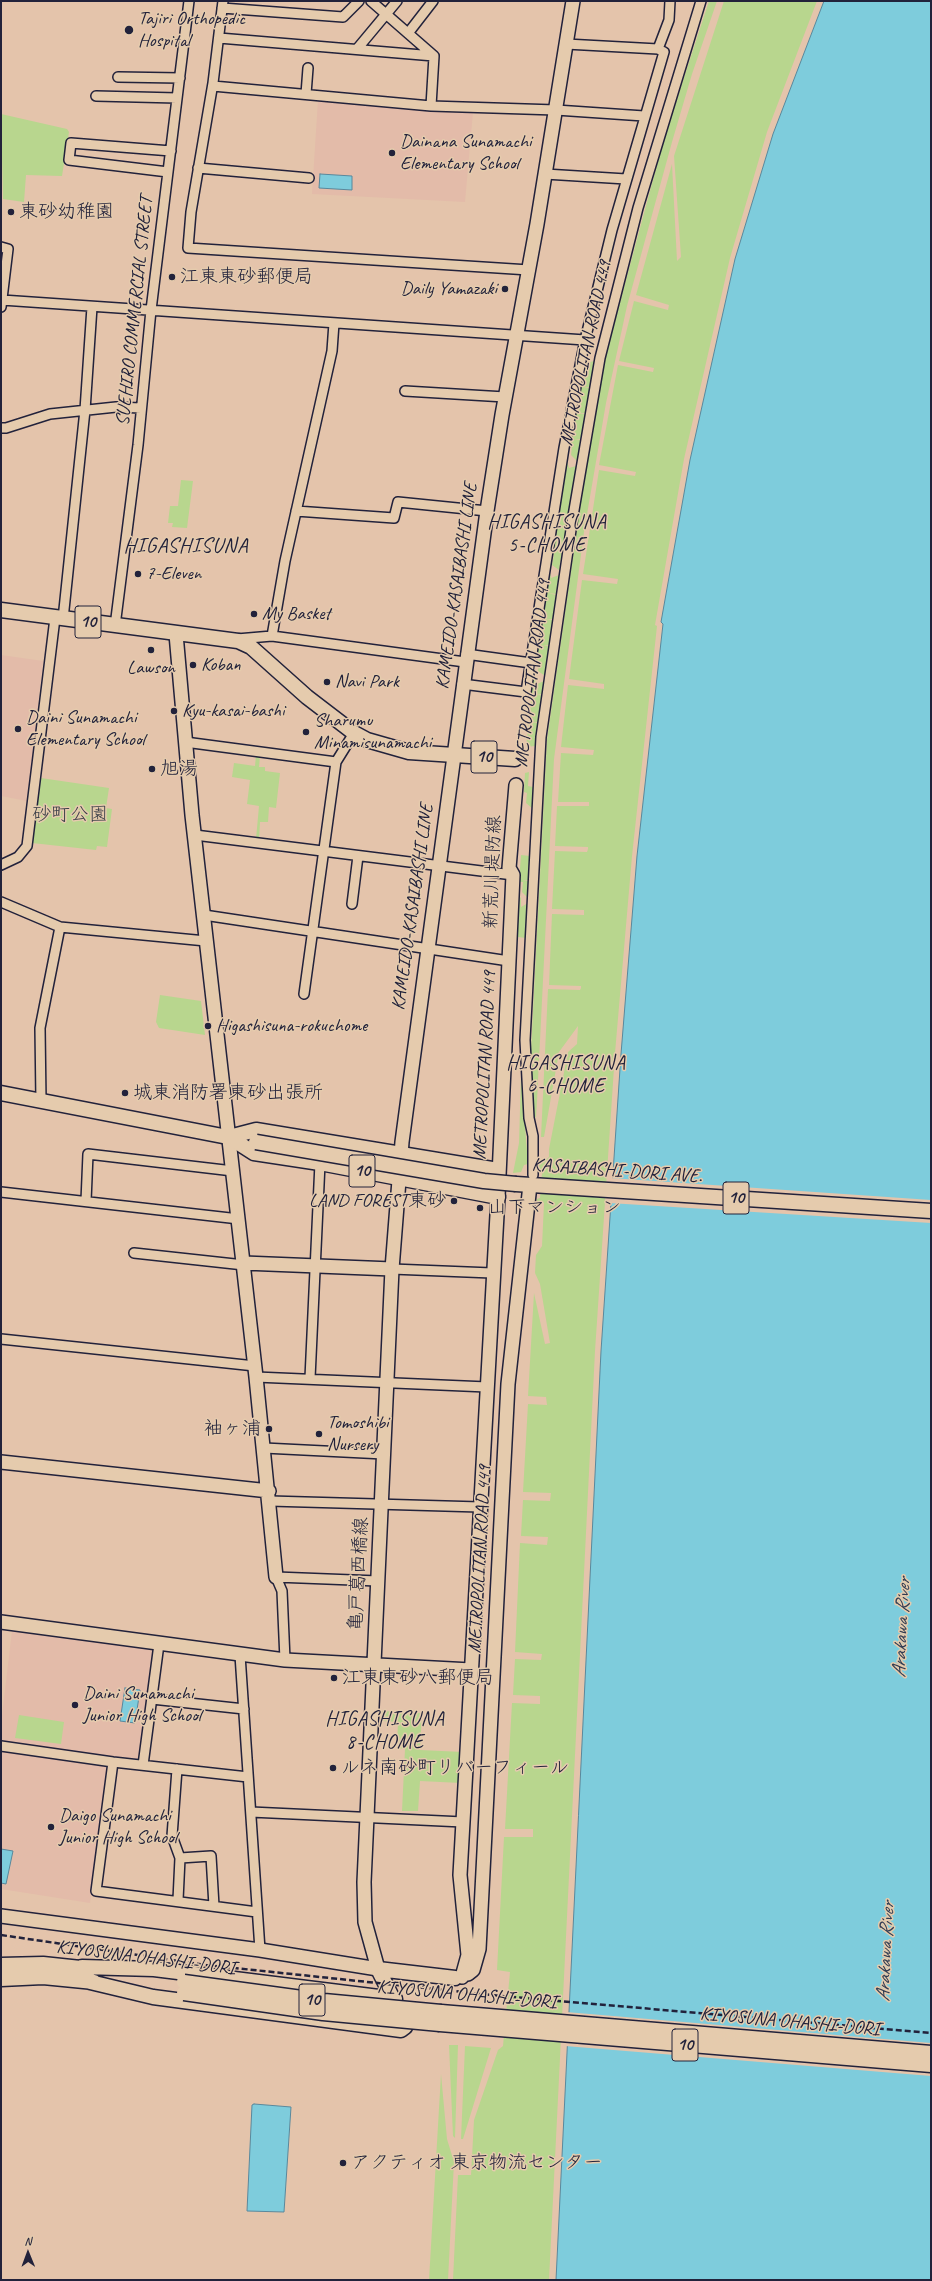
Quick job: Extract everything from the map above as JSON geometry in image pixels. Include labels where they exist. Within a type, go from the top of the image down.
[{"type":"main road","name":"KAMEIDO-KASAIBASHI LINE","points":[[399,1179],[401,1153],[452,755],[487,511],[505,397],[529,270],[556,110],[573,1]]},
{"type":"main road","name":"10","points":[[1,610],[231,640],[245,644],[254,650],[302,694],[354,733],[392,748],[452,755],[515,759]]},
{"type":"main road","points":[[176,634],[194,835],[256,1371],[276,1577]]},
{"type":"main road","name":"新荒川堤防線","points":[[509,961],[513,875],[509,868],[516,785]]},
{"type":"main road","name":"METROPOLITAN ROAD 449","points":[[498,1170],[509,961]]},
{"type":"main road","name":"10","points":[[1,1094],[256,1142],[495,1182],[530,1182]]},
{"type":"main road","name":"10","points":[[229,1137],[256,1130],[498,1170]]},
{"type":"main road","name":"10","points":[[229,1137],[254,1153],[320,1163],[498,1197]]},
{"type":"main road","points":[[498,1170],[498,1197]]},
{"type":"main road","name":"亀戸葛西橋線","points":[[378,1969],[365,1922],[364,1882],[388,1383],[392,1269],[399,1179]]},
{"type":"main road","name":"KASAIBASHI-DORI AVE.","points":[[530,1182],[931,1211]]},
{"type":"main road","name":"METROPOLITAN ROAD 449","points":[[459,1978],[472,1970],[479,1949],[509,1376],[530,1182]]},
{"type":"main road","name":"METROPOLITAN ROAD 449","points":[[459,1978],[468,1955],[460,1875],[492,1273],[498,1197]]},
{"type":"main road","points":[[244,1264],[392,1269]]},
{"type":"main road","points":[[1,1462],[269,1496]]},
{"type":"main road","points":[[1,1622],[240,1656],[374,1666],[471,1670]]},
{"type":"main road","points":[[1,1916],[260,1950],[378,1969],[459,1978]]},
{"type":"main road","name":"KIYOSUNA OHASHI-DORI","points":[[1,1965],[43,1964],[82,1967],[331,2014],[931,2065]]},
{"type":"main road","points":[[82,1967],[154,1969],[395,2000]]},
{"type":"main road","points":[[86,1981],[153,1998],[401,2030],[405,2027],[404,2021],[395,2000],[378,1969]]},
{"type":"main road","name":"KIYOSUNA OHASHI-DORI","points":[[1,1978],[43,1977],[184,1987],[324,2001],[931,2053]]},
{"type":"street","name":"SUEHIRO COMMERCIAL STREET","points":[[115,626],[151,310],[189,1]]},
{"type":"street","points":[[358,1],[343,17],[223,5],[213,86],[198,168],[188,248],[529,270]]},
{"type":"street","points":[[372,1],[409,32],[434,56],[431,106]]},
{"type":"street","points":[[357,49],[397,1]]},
{"type":"street","points":[[409,32],[433,1]]},
{"type":"street","points":[[658,49],[669,20],[670,1]]},
{"type":"street","name":"METROPOLITAN ROAD 449","points":[[530,1182],[534,1136],[529,1118],[525,1040],[541,737],[574,509],[600,358],[638,208],[701,1]]},
{"type":"street","points":[[219,38],[434,56]]},
{"type":"street","points":[[462,684],[526,692],[564,448],[585,340],[626,179],[664,52],[658,49],[566,44]]},
{"type":"street","points":[[306,94],[308,68]]},
{"type":"street","points":[[118,77],[180,78]]},
{"type":"street","points":[[213,86],[431,106],[556,110],[644,116]]},
{"type":"street","points":[[96,96],[177,98]]},
{"type":"street","points":[[168,172],[69,160],[71,143],[171,151]]},
{"type":"street","points":[[198,168],[309,178]]},
{"type":"street","points":[[545,174],[626,179]]},
{"type":"street","points":[[1,247],[8,249],[2,304],[151,310],[585,340]]},
{"type":"street","points":[[1,865],[18,857],[24,852],[27,846],[59,618],[85,410],[92,307]]},
{"type":"street","points":[[272,636],[296,511],[332,350],[334,323]]},
{"type":"street","points":[[405,391],[505,397]]},
{"type":"street","points":[[1,428],[6,428],[50,414],[116,407],[141,408]]},
{"type":"street","points":[[296,511],[394,518],[398,502],[487,511]]},
{"type":"street","points":[[231,640],[259,636],[272,636],[466,658],[531,663]]},
{"type":"street","points":[[304,994],[336,762],[354,733]]},
{"type":"street","points":[[185,742],[336,762]]},
{"type":"street","points":[[194,835],[513,875]]},
{"type":"street","points":[[352,904],[358,856]]},
{"type":"street","points":[[1,902],[60,927],[206,942]]},
{"type":"street","points":[[204,914],[509,961]]},
{"type":"street","points":[[41,1101],[40,1028],[60,927]]},
{"type":"street","points":[[86,1201],[88,1154],[233,1171]]},
{"type":"street","points":[[310,1378],[320,1163]]},
{"type":"street","points":[[1,1192],[239,1219]]},
{"type":"street","points":[[134,1253],[244,1264]]},
{"type":"street","points":[[392,1269],[492,1273]]},
{"type":"street","points":[[1,1339],[310,1378],[487,1388]]},
{"type":"street","points":[[264,1448],[384,1454]]},
{"type":"street","points":[[269,1496],[381,1505],[480,1507]]},
{"type":"street","points":[[285,1660],[282,1591],[276,1577],[378,1581]]},
{"type":"street","points":[[143,1765],[159,1644]]},
{"type":"street","points":[[240,1656],[260,1950]]},
{"type":"street","points":[[152,1698],[244,1709]]},
{"type":"street","points":[[1,1746],[113,1762],[248,1777]]},
{"type":"street","points":[[113,1762],[96,1891],[178,1900],[257,1912]]},
{"type":"street","points":[[177,1769],[172,1836],[180,1858],[178,1900]]},
{"type":"street","points":[[251,1812],[463,1822]]},
{"type":"street","points":[[180,1858],[211,1856],[214,1906]]},
{"type":"shaded area","name":"Dainana Sunamachi Elementary School","points":[[318,100],[473,112],[465,202],[312,194]]},
{"type":"shaded area","name":"Daini Sunamachi Elementary School","points":[[1,655],[43,661],[27,801],[1,796]]},
{"type":"shaded area","name":"Daini Sunamachi Junior High School","points":[[15,1629],[154,1648],[139,1762],[1,1743],[1,1724],[12,1631]]},
{"type":"shaded area","name":"Daigo Sunamachi Junior High School","points":[[1,1749],[109,1765],[90,1903],[1,1889]]},
{"type":"green space","points":[[709,1],[717,1],[692,74],[627,306],[606,403],[584,532],[554,759],[537,1101],[536,1117],[534,1118],[530,1069],[547,740],[586,465],[605,359],[664,139]]},
{"type":"green space","points":[[724,1],[817,1],[767,132],[730,258],[684,459],[655,625],[657,626],[632,856],[615,1053],[595,1351],[549,2280],[453,2280],[458,2175],[471,2175],[474,2120],[498,2050],[503,2046],[510,1972],[497,1970],[504,1837],[533,1837],[533,1829],[505,1829],[512,1703],[540,1704],[540,1696],[513,1695],[515,1659],[541,1660],[542,1654],[515,1652],[520,1543],[547,1545],[548,1537],[521,1536],[523,1500],[550,1501],[551,1493],[523,1492],[528,1404],[547,1405],[546,1397],[528,1396],[534,1293],[545,1344],[550,1343],[540,1284],[535,1273],[536,1255],[542,1246],[544,1203],[537,1203],[537,1199],[540,1198],[542,1173],[539,1173],[539,1165],[549,1157],[549,1149],[568,1052],[577,1044],[578,1026],[559,1052],[544,1137],[541,1137],[548,989],[580,990],[581,988],[581,986],[549,985],[552,914],[584,915],[584,910],[552,909],[555,851],[587,852],[588,849],[588,847],[555,846],[557,806],[589,806],[589,802],[558,802],[561,753],[593,755],[594,750],[561,747],[568,685],[604,689],[604,684],[569,679],[582,580],[617,584],[618,579],[583,574],[599,470],[635,476],[636,472],[599,465],[618,365],[653,372],[654,368],[619,361],[634,301],[668,310],[669,305],[636,295],[672,164],[677,261],[681,257],[674,156]]},
{"type":"green space","points":[[1,114],[67,129],[69,132],[62,176],[26,175],[24,202],[3,199]]},
{"type":"green space","points":[[587,349],[587,363],[594,361],[590,387],[583,387],[590,388],[585,413],[578,413],[585,414],[581,439],[574,439],[581,440],[577,461],[571,455],[572,446],[569,445]]},
{"type":"green space","points":[[566,458],[569,468],[576,466],[559,570],[552,565],[554,555],[551,554]]},
{"type":"green space","points":[[181,480],[193,481],[187,528],[172,527],[173,523],[168,523],[170,506],[178,506]]},
{"type":"green space","points":[[549,567],[551,578],[559,575],[556,594],[548,593],[556,595],[553,619],[545,619],[553,620],[549,645],[542,645],[549,646],[545,676],[538,671],[539,662],[536,661]]},
{"type":"green space","points":[[534,673],[537,684],[544,681],[543,694],[536,694],[542,695],[538,722],[532,722],[538,723],[535,746],[526,747]]},
{"type":"green space","points":[[256,755],[260,756],[259,767],[265,767],[265,771],[280,773],[276,808],[269,807],[268,822],[260,822],[259,840],[256,839],[259,806],[247,804],[250,780],[232,777],[234,763],[255,766]]},
{"type":"green space","points":[[529,772],[528,786],[533,787],[533,809],[526,803],[527,793],[524,792],[525,773]]},
{"type":"green space","name":"砂町公園","points":[[41,778],[109,788],[106,808],[112,809],[107,847],[97,846],[96,850],[32,843]]},
{"type":"green space","points":[[521,855],[530,856],[529,880],[523,881],[529,881],[528,898],[522,892],[523,882],[519,882]]},
{"type":"green space","points":[[518,895],[521,898],[521,907],[528,903],[526,938],[518,937],[515,961]]},
{"type":"green space","points":[[160,995],[201,1001],[205,1035],[159,1028],[156,1022]]},
{"type":"green space","points":[[521,1075],[528,1164],[524,1165],[521,1172],[513,1173],[519,1143]]},
{"type":"green space","points":[[382,1711],[422,1713],[420,1750],[463,1752],[461,1783],[420,1781],[418,1811],[402,1811],[405,1749],[397,1748],[398,1722],[382,1721]]},
{"type":"green space","points":[[19,1715],[64,1722],[61,1744],[15,1738]]},
{"type":"green space","points":[[449,2045],[458,2045],[455,2138],[453,2136]]},
{"type":"green space","points":[[465,2046],[491,2048],[463,2139],[461,2139]]},
{"type":"green space","points":[[441,2074],[447,2139],[454,2162],[448,2280],[429,2280]]},
{"type":"water","name":"Arakawa River","points":[[824,1],[931,1],[931,2280],[556,2280],[601,1351],[621,1054],[637,856],[663,624],[661,622],[690,460],[735,259],[773,134]]},
{"type":"water","points":[[320,174],[352,176],[352,190],[319,188]]},
{"type":"water","points":[[125,1688],[140,1690],[135,1723],[120,1721]]},
{"type":"water","points":[[1,1849],[13,1851],[6,1884],[1,1883]]},
{"type":"water","points":[[252,2105],[291,2107],[284,2212],[247,2211]]},
{"type":"pier","points":[[611,1178],[931,1200],[931,1223],[609,1203]]},
{"type":"pier","points":[[566,2012],[931,2043],[931,2076],[565,2046]]},
{"type":"railway","points":[[1,1935],[206,1965],[501,1996],[931,2033]]},
{"type":"place","name":"Tajiri Orthopedic Hospital","points":[[129,30]]},
{"type":"place","name":"Dainana Sunamachi Elementary School","points":[[392,153]]},
{"type":"place","name":"東砂幼稚園","points":[[11,212]]},
{"type":"place","name":"江東東砂郵便局","points":[[172,277]]},
{"type":"place","name":"Daily Yamazaki","points":[[505,289]]},
{"type":"place","name":"7-Eleven","points":[[138,574]]},
{"type":"place","name":"My Basket","points":[[254,614]]},
{"type":"place","name":"Lawson","points":[[151,650]]},
{"type":"place","name":"Koban","points":[[193,665]]},
{"type":"place","name":"Navi Park","points":[[327,682]]},
{"type":"place","name":"Kyu-kasai-bashi","points":[[174,711]]},
{"type":"place","name":"Daini Sunamachi Elementary School","points":[[18,729]]},
{"type":"place","name":"Sharumu Minamisunamachi","points":[[306,732]]},
{"type":"place","name":"旭湯","points":[[152,769]]},
{"type":"place","name":"Higashisuna-rokuchome","points":[[208,1026]]},
{"type":"place","name":"城東消防署東砂出張所","points":[[125,1093]]},
{"type":"place","name":"LAND FOREST東砂","points":[[454,1201]]},
{"type":"place","name":"山下マンション","points":[[480,1208]]},
{"type":"place","name":"袖ヶ浦","points":[[269,1429]]},
{"type":"place","name":"Tomoshibi Nursery","points":[[319,1434]]},
{"type":"place","name":"江東東砂八郵便局","points":[[334,1678]]},
{"type":"place","name":"Daini Sunamachi Junior High School","points":[[75,1705]]},
{"type":"place","name":"ルネ南砂町リバーフィール","points":[[333,1768]]},
{"type":"place","name":"Daigo Sunamachi Junior High School","points":[[51,1827]]},
{"type":"place","name":"アクティオ 東京物流センター","points":[[343,2163]]},
{"type":"district","name":"HIGASHISUNA 5-CHOME","points":[[547,534]]},
{"type":"district","name":"HIGASHISUNA","points":[[186,546]]},
{"type":"district","name":"HIGASHISUNA 6-CHOME","points":[[566,1076]]},
{"type":"district","name":"HIGASHISUNA 8-CHOME","points":[[385,1732]]}]
